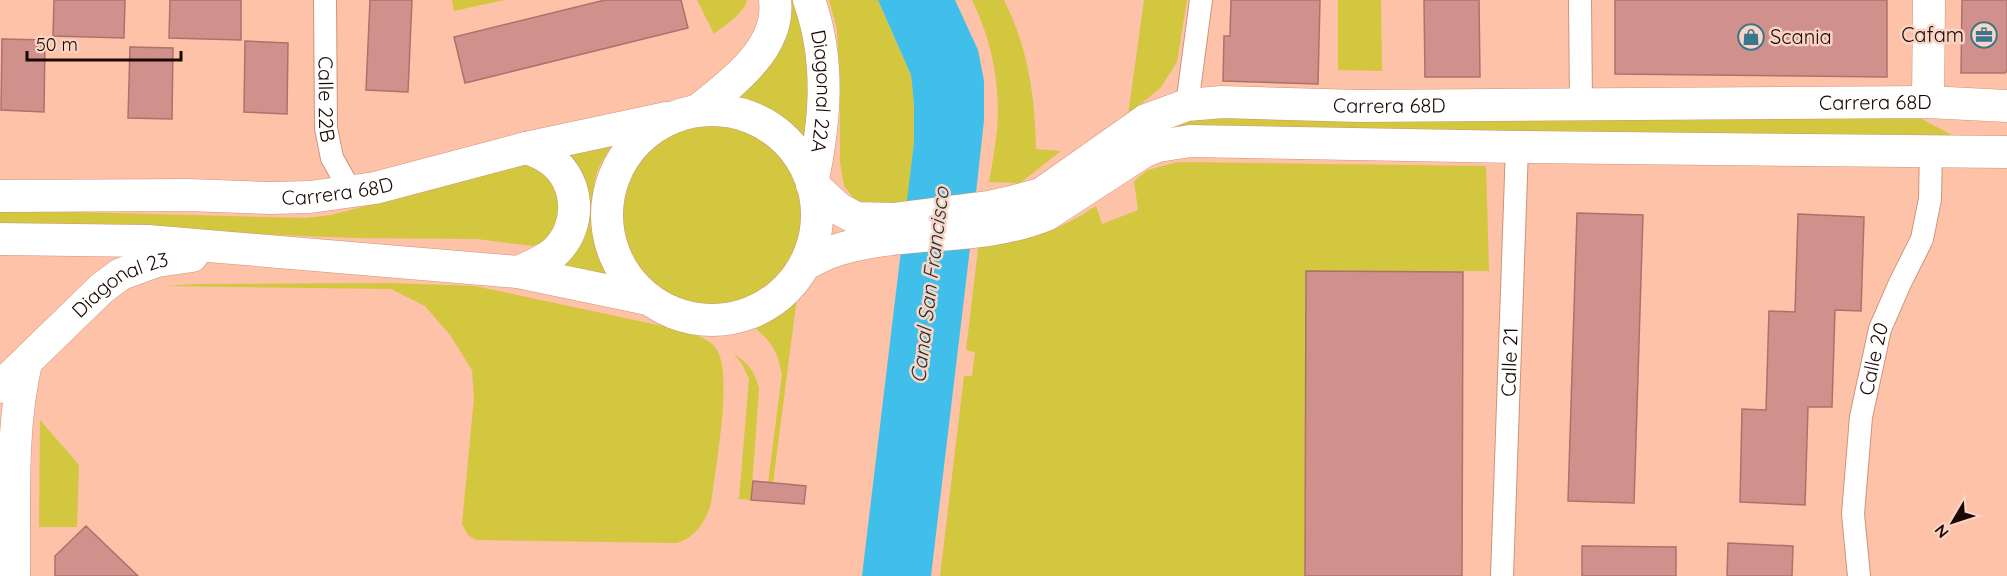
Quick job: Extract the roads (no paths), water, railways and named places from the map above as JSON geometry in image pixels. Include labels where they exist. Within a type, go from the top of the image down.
[{"type":"main road","points":[[698,110],[755,59],[772,27],[775,0]]},
{"type":"main road","name":"Diagonal 22A","points":[[809,0],[824,73],[822,139],[812,184]]},
{"type":"main road","points":[[1929,0],[1928,102],[2007,151]]},
{"type":"main road","name":"Carrera 68D","points":[[988,218],[1041,194],[1146,120],[1187,105],[1222,102],[1360,106],[1928,102],[2007,106]]},
{"type":"main road","points":[[0,239],[148,242],[518,272],[648,299],[678,315],[710,320],[740,317],[777,298],[792,283],[806,264],[815,238],[817,211],[812,184],[795,150],[774,130],[751,116],[724,110],[698,110],[667,118],[642,134],[622,159],[609,187],[606,220],[612,248],[626,277],[648,299]]},
{"type":"main road","name":"Carrera 68D","points":[[0,196],[310,197],[351,192],[526,148],[667,118]]},
{"type":"main road","name":"Carrera 68D","points":[[806,264],[830,252],[893,229],[988,218],[1029,222],[1046,215],[1143,152],[1158,146],[1190,141],[1517,147],[2007,151]]},
{"type":"main road","points":[[518,272],[553,254],[566,240],[573,222],[575,202],[570,183],[559,167],[544,155],[526,148]]},
{"type":"main road","name":"Carrera 68D","points":[[812,184],[847,215],[893,229]]},
{"type":"main road","name":"Diagonal 23","points":[[0,387],[102,288],[121,274],[157,261],[238,248]]},
{"type":"main road","points":[[14,576],[15,443],[26,363]]},
{"type":"street","name":"Calle 22B","points":[[325,0],[326,128],[332,158],[351,192]]},
{"type":"street","points":[[1187,105],[1201,0]]},
{"type":"street","points":[[1580,0],[1581,105]]},
{"type":"street","name":"Calle 21","points":[[1502,576],[1517,147]]},
{"type":"street","name":"Calle 20","points":[[1858,576],[1852,514],[1861,417],[1880,329],[1922,239],[1930,199],[1931,151]]},
{"type":"water","name":"Canal San Francisco","points":[[878,0],[955,0],[978,50],[984,81],[984,120],[931,576],[862,576],[914,142],[911,75]]},
{"type":"place","name":"Cafam","points":[[1984,35]]},
{"type":"place","name":"Scania","points":[[1751,37]]}]
